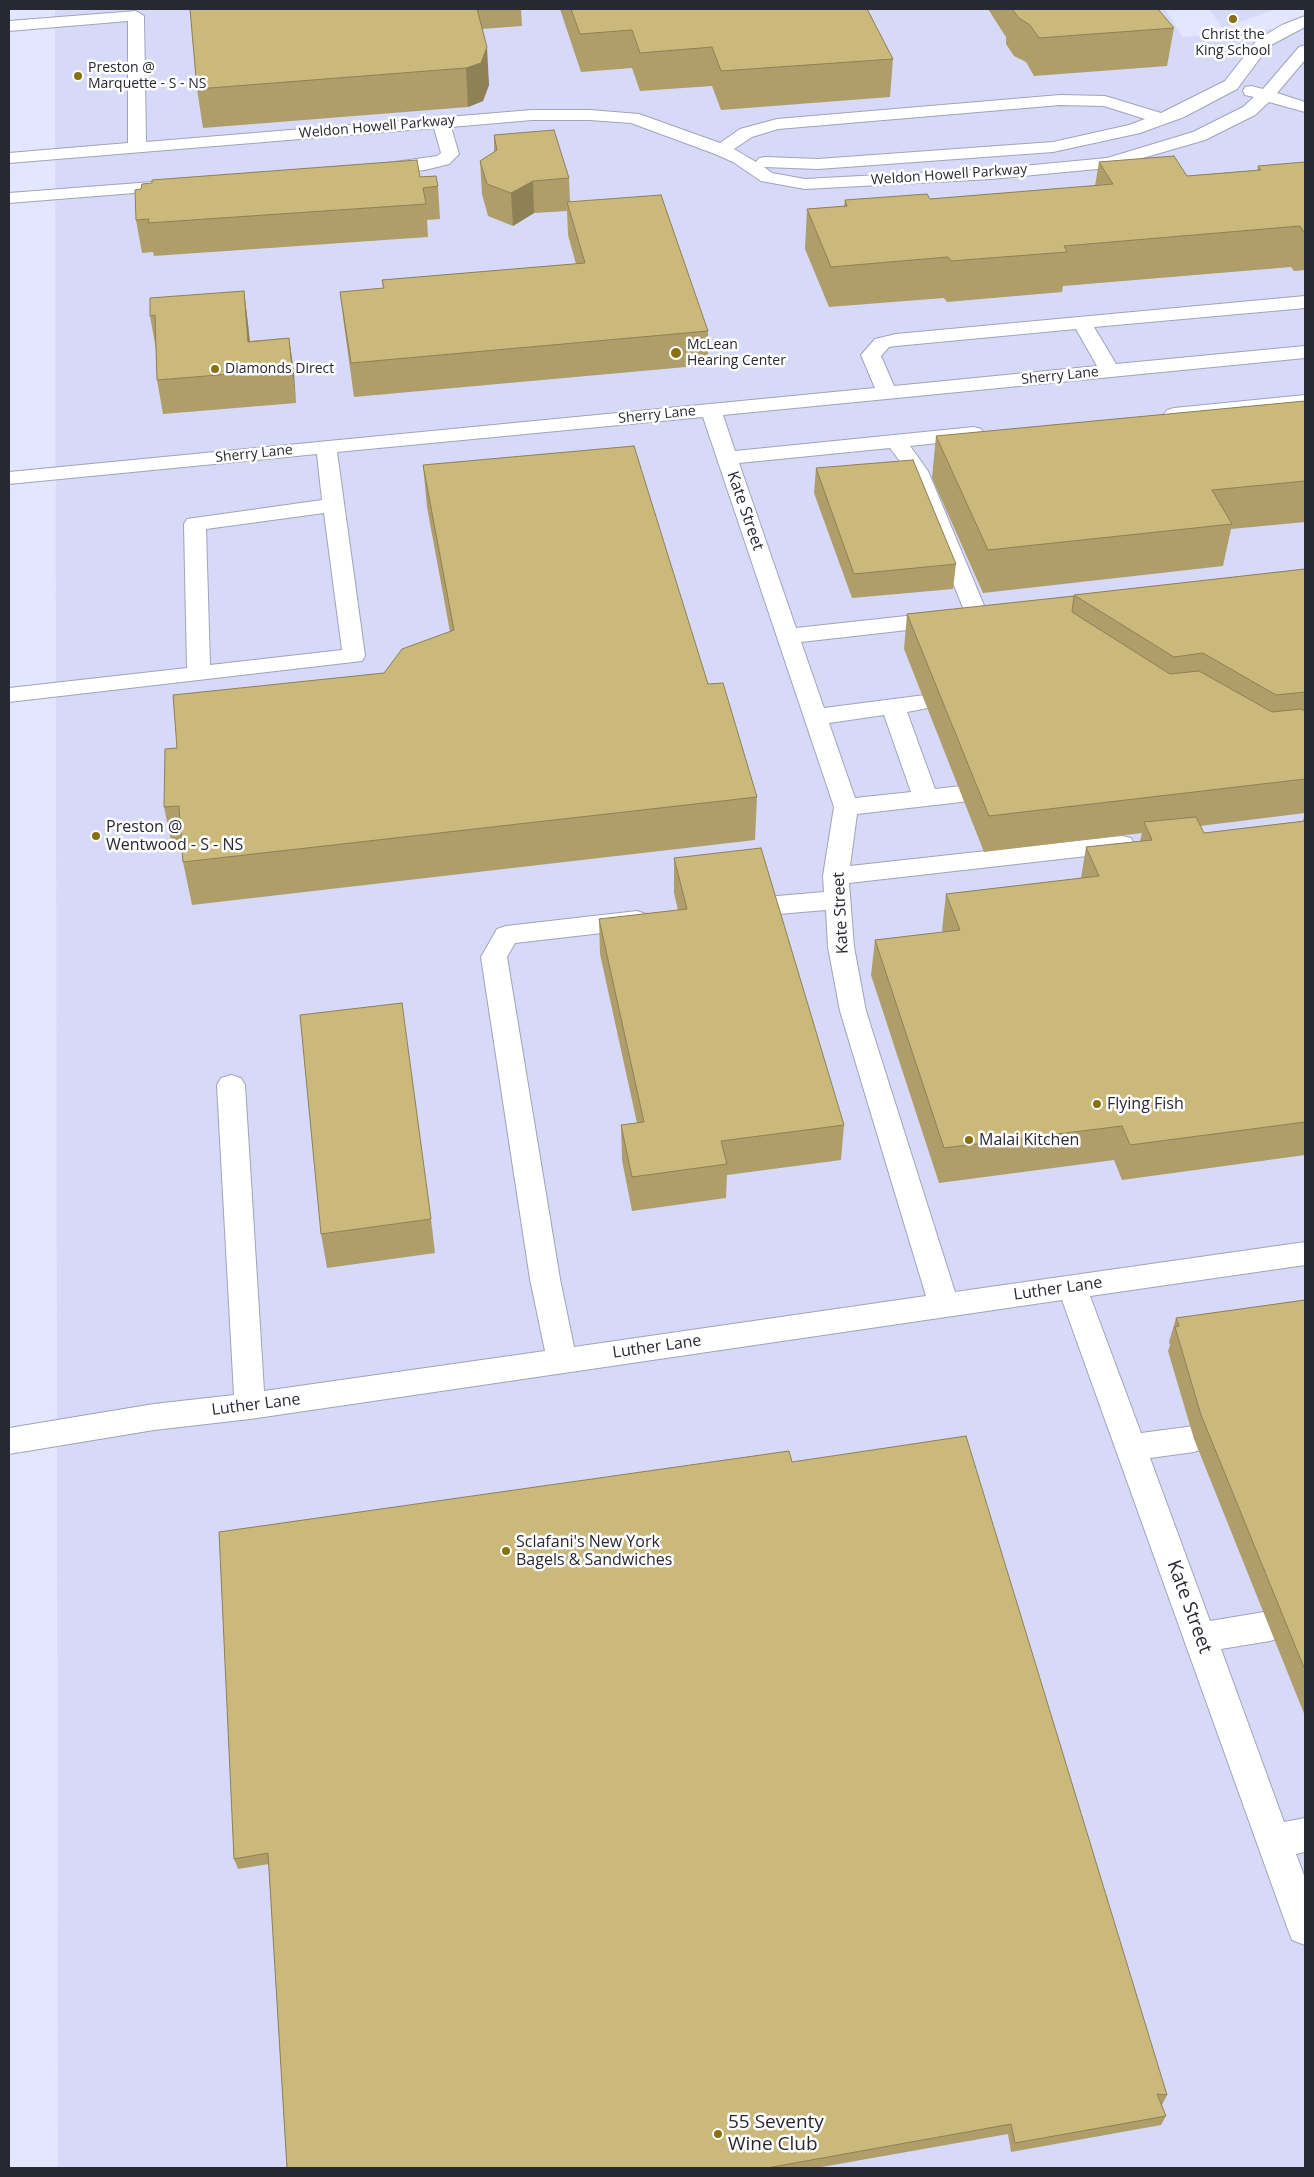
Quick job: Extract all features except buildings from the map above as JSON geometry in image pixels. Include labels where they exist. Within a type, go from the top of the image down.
[{"type":"street","points":[[9,26],[136,12],[137,147]]},
{"type":"street","name":"Weldon Howell Parkway","points":[[739,158],[774,163],[818,164],[933,156],[1052,147],[1134,129],[1178,113],[1231,85],[1263,43],[1288,28],[1305,21]]},
{"type":"street","name":"Weldon Howell Parkway","points":[[9,158],[532,115],[633,118],[685,135],[721,150],[739,158],[767,177],[805,184],[991,174],[1098,164],[1163,148],[1200,136],[1249,111],[1266,96],[1305,50]]},
{"type":"street","points":[[1231,85],[1305,107]]},
{"type":"street","points":[[721,150],[746,133],[778,124],[1060,100],[1105,101],[1161,119]]},
{"type":"street","points":[[366,170],[425,165],[443,160],[450,154],[441,122]]},
{"type":"street","points":[[1134,129],[1163,148]]},
{"type":"street","points":[[9,198],[197,183]]},
{"type":"street","points":[[887,393],[871,355],[882,343],[896,340],[1305,302]]},
{"type":"street","points":[[1082,323],[1110,371]]},
{"type":"street","name":"Sherry Lane","points":[[9,478],[1305,352]]},
{"type":"street","points":[[1159,415],[1305,400]]},
{"type":"street","name":"Kate Street","points":[[711,410],[846,807],[837,888],[841,947],[853,1011],[944,1305]]},
{"type":"street","points":[[727,458],[994,431]]},
{"type":"street","points":[[788,636],[987,614],[918,471],[896,441]]},
{"type":"street","points":[[9,696],[354,656],[326,447]]},
{"type":"street","points":[[199,673],[195,524],[333,505]]},
{"type":"street","points":[[815,717],[925,702]]},
{"type":"street","points":[[893,707],[926,798]]},
{"type":"street","points":[[846,807],[961,794]]},
{"type":"street","points":[[766,906],[837,888],[1149,841]]},
{"type":"street","points":[[562,1361],[545,1280],[494,957],[506,935],[660,918]]},
{"type":"street","points":[[231,1084],[250,1406]]},
{"type":"street","name":"Luther Lane","points":[[9,1441],[154,1417],[250,1406],[1305,1253]]},
{"type":"street","name":"Kate Street","points":[[1072,1287],[1200,1638],[1289,1838],[1305,1927]]},
{"type":"street","points":[[1131,1448],[1194,1438]]},
{"type":"street","points":[[1200,1638],[1270,1626]]},
{"type":"shaded area","points":[[55,9],[1165,9],[1183,37],[1305,26],[1305,2168],[58,2168]]},
{"type":"shaded area","name":"Christ the King School","points":[[1209,9],[1276,9],[1223,28]]},
{"type":"place","name":"Christ the King School","points":[[1233,19]]},
{"type":"place","name":"Preston @ Marquette - S - NS","points":[[78,76]]},
{"type":"place","name":"McLean Hearing Center","points":[[676,353]]},
{"type":"place","name":"Diamonds Direct","points":[[215,369]]},
{"type":"place","name":"Preston @ Wentwood - S - NS","points":[[96,836]]},
{"type":"place","name":"Flying Fish","points":[[1097,1104]]},
{"type":"place","name":"Malai Kitchen","points":[[969,1140]]},
{"type":"place","name":"Sclafani's New York Bagels & Sandwiches","points":[[506,1551]]},
{"type":"place","name":"55 Seventy Wine Club","points":[[718,2134]]}]
